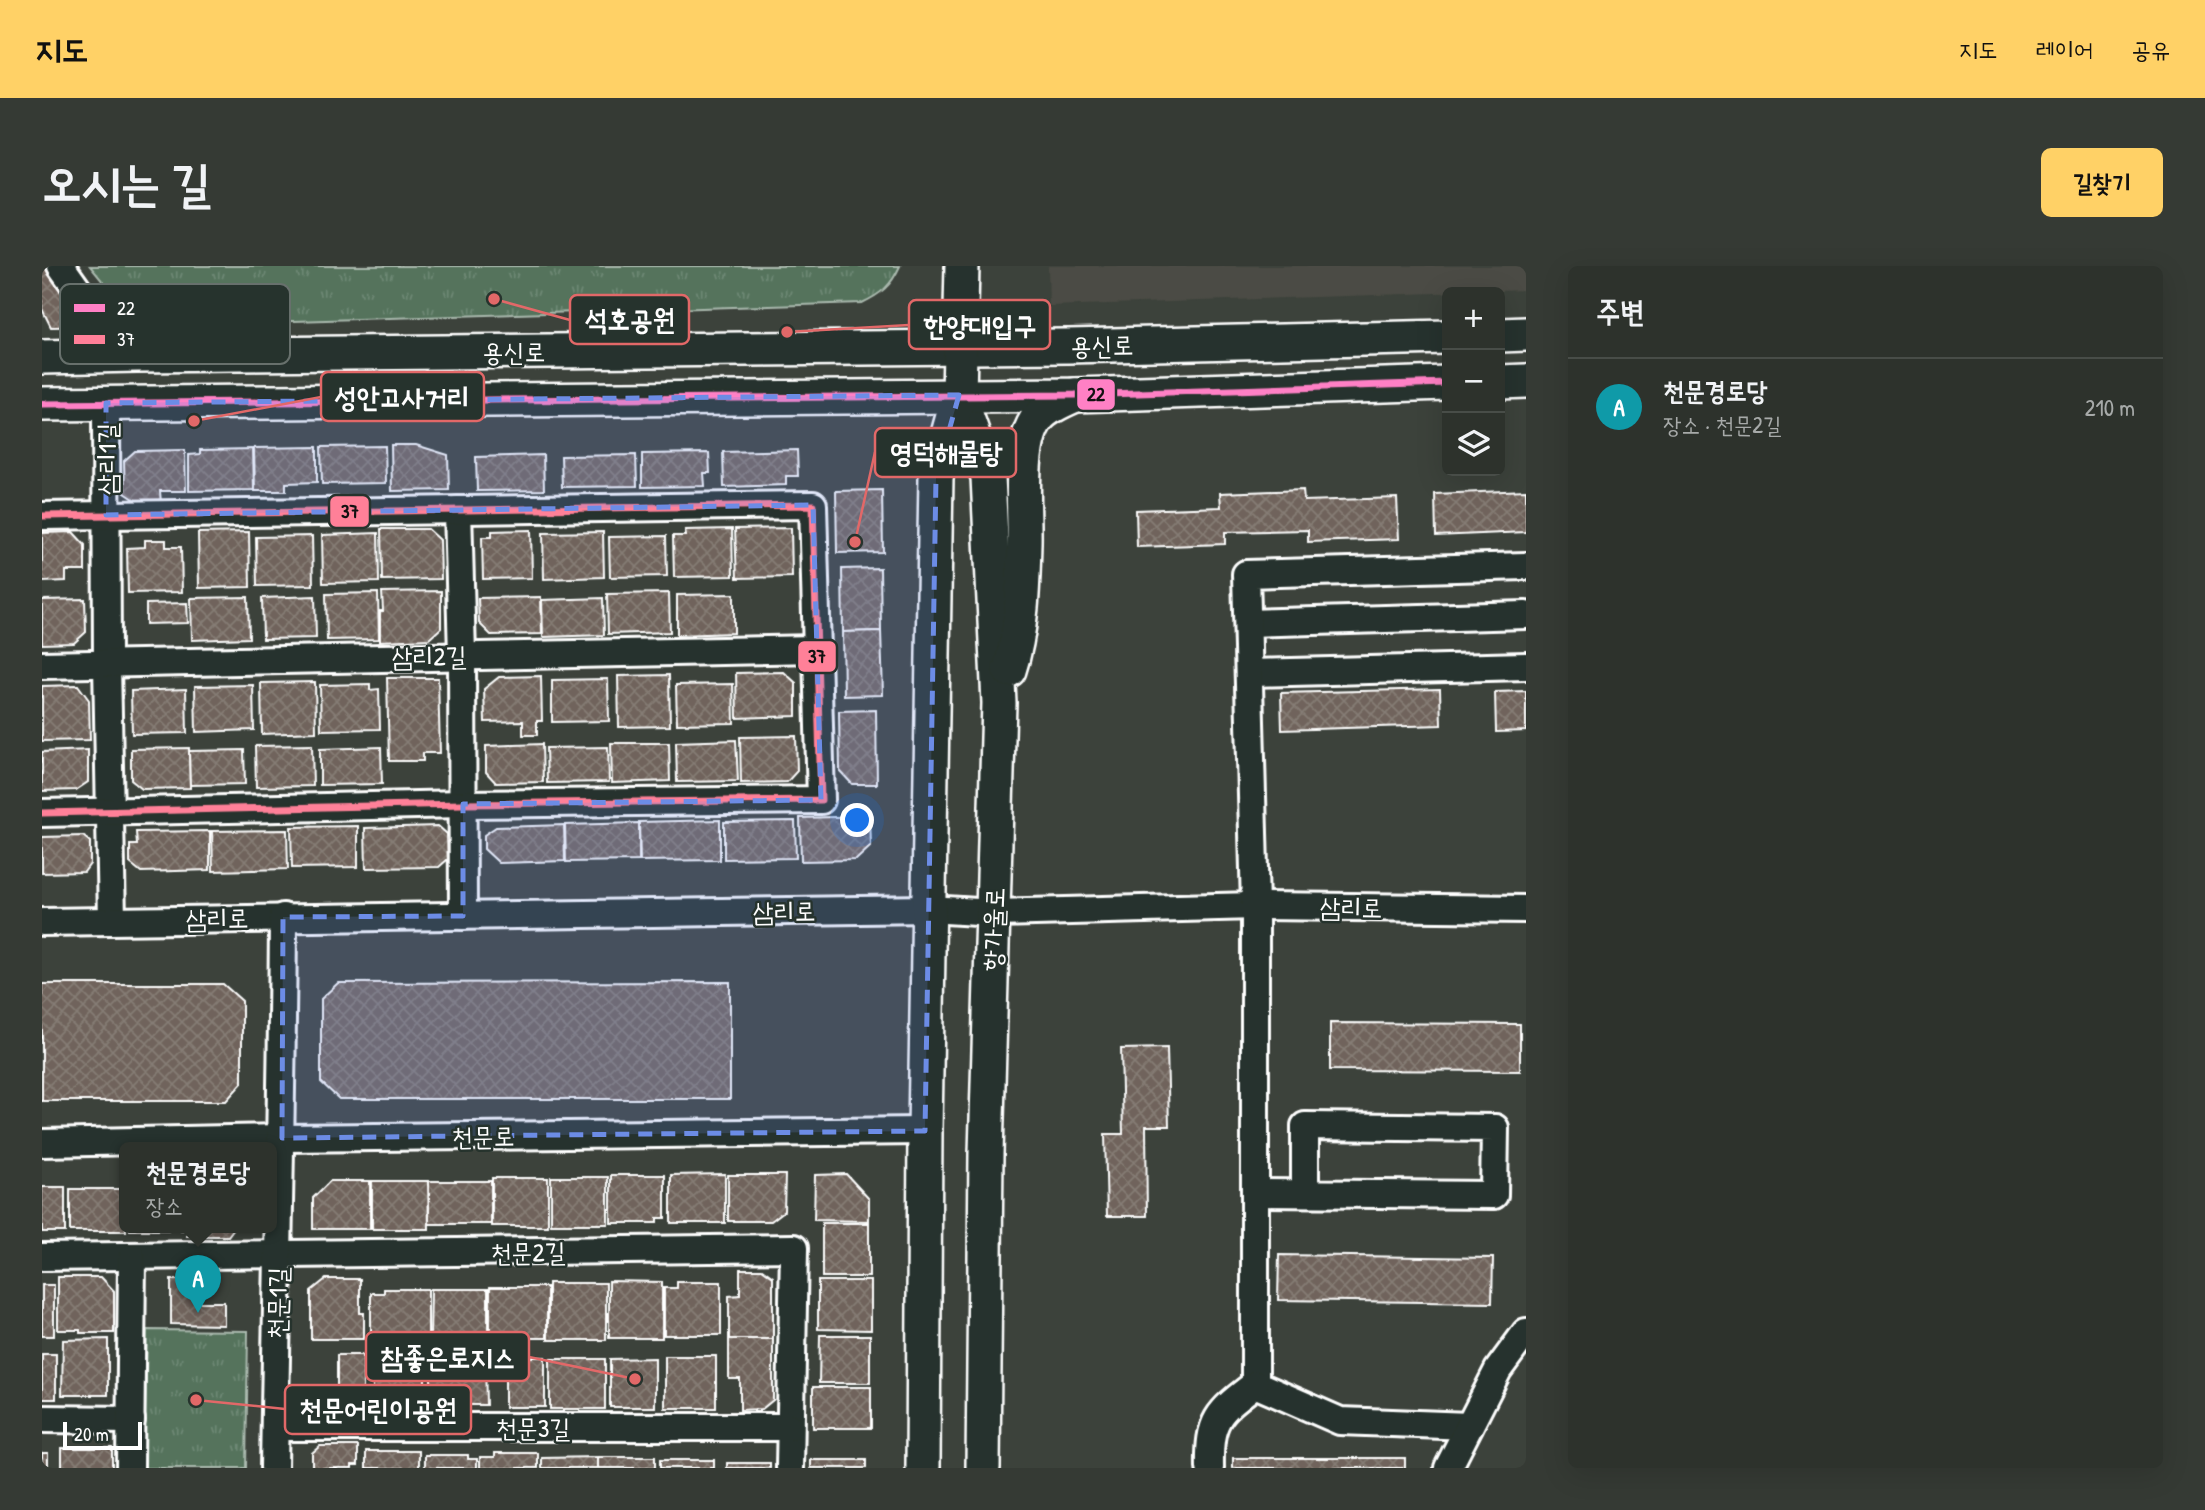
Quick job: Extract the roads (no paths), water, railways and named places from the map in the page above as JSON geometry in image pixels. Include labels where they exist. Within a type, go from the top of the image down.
[{"type":"main road","name":"항가울로","points":[[923,1468],[925,1132],[936,477],[959,395],[962,266]]},
{"type":"main road","points":[[1505,335],[1526,334]]},
{"type":"main road","name":"용신로","points":[[290,353],[1069,346],[1442,337]]},
{"type":"main road","name":"용신로","points":[[42,358],[60,357]]},
{"type":"main road","points":[[1505,382],[1526,381]]},
{"type":"main road","name":"용신로","points":[[42,404],[1075,395],[1442,383]]},
{"type":"main road","name":"항가울로","points":[[959,395],[988,477],[999,703],[986,1154],[983,1468]]},
{"type":"main road","points":[[999,703],[1013,660],[1019,624],[1025,473],[1030,436],[1036,421],[1046,411],[1075,395]]},
{"type":"street","points":[[61,266],[74,284]]},
{"type":"street","name":"삼리1길","points":[[106,403],[106,515]]},
{"type":"street","name":"삼리1길","points":[[42,516],[813,505],[821,800],[42,813]]},
{"type":"street","points":[[458,510],[462,656],[463,916]]},
{"type":"street","points":[[106,515],[112,920]]},
{"type":"street","points":[[1255,1384],[1255,906],[1246,574],[1526,566]]},
{"type":"street","points":[[1248,623],[1526,615]]},
{"type":"street","name":"삼리2길","points":[[42,665],[817,649]]},
{"type":"street","points":[[1249,673],[1526,666]]},
{"type":"street","name":"삼리로","points":[[42,922],[929,909],[994,913],[1255,906],[1526,909]]},
{"type":"street","name":"천문1길","points":[[274,1468],[277,1255],[282,1138],[283,917]]},
{"type":"street","points":[[1255,1193],[1494,1195],[1495,1128],[1305,1126],[1305,1193]]},
{"type":"street","name":"천문로","points":[[42,1143],[925,1132]]},
{"type":"street","name":"천문2길","points":[[42,1257],[794,1248],[790,1468]]},
{"type":"street","points":[[130,1468],[132,1257]]},
{"type":"street","points":[[1448,1468],[1499,1370],[1526,1332]]},
{"type":"street","points":[[1255,1384],[1340,1421],[1469,1426]]},
{"type":"street","points":[[1210,1468],[1214,1423],[1230,1403],[1255,1384]]},
{"type":"street","points":[[42,1419],[131,1420]]},
{"type":"street","name":"천문3길","points":[[275,1427],[790,1427]]},
{"type":"place","name":"석호공원","points":[[494,299]]},
{"type":"place","name":"한양대입구","points":[[787,332]]},
{"type":"place","name":"성안고사거리","points":[[194,421]]},
{"type":"place","name":"영덕해물탕","points":[[855,542]]},
{"type":"place","name":"천문경로당","points":[[198,1313]]},
{"type":"place","name":"참좋은로지스","points":[[635,1379]]},
{"type":"place","name":"천문어린이공원","points":[[196,1400]]}]
